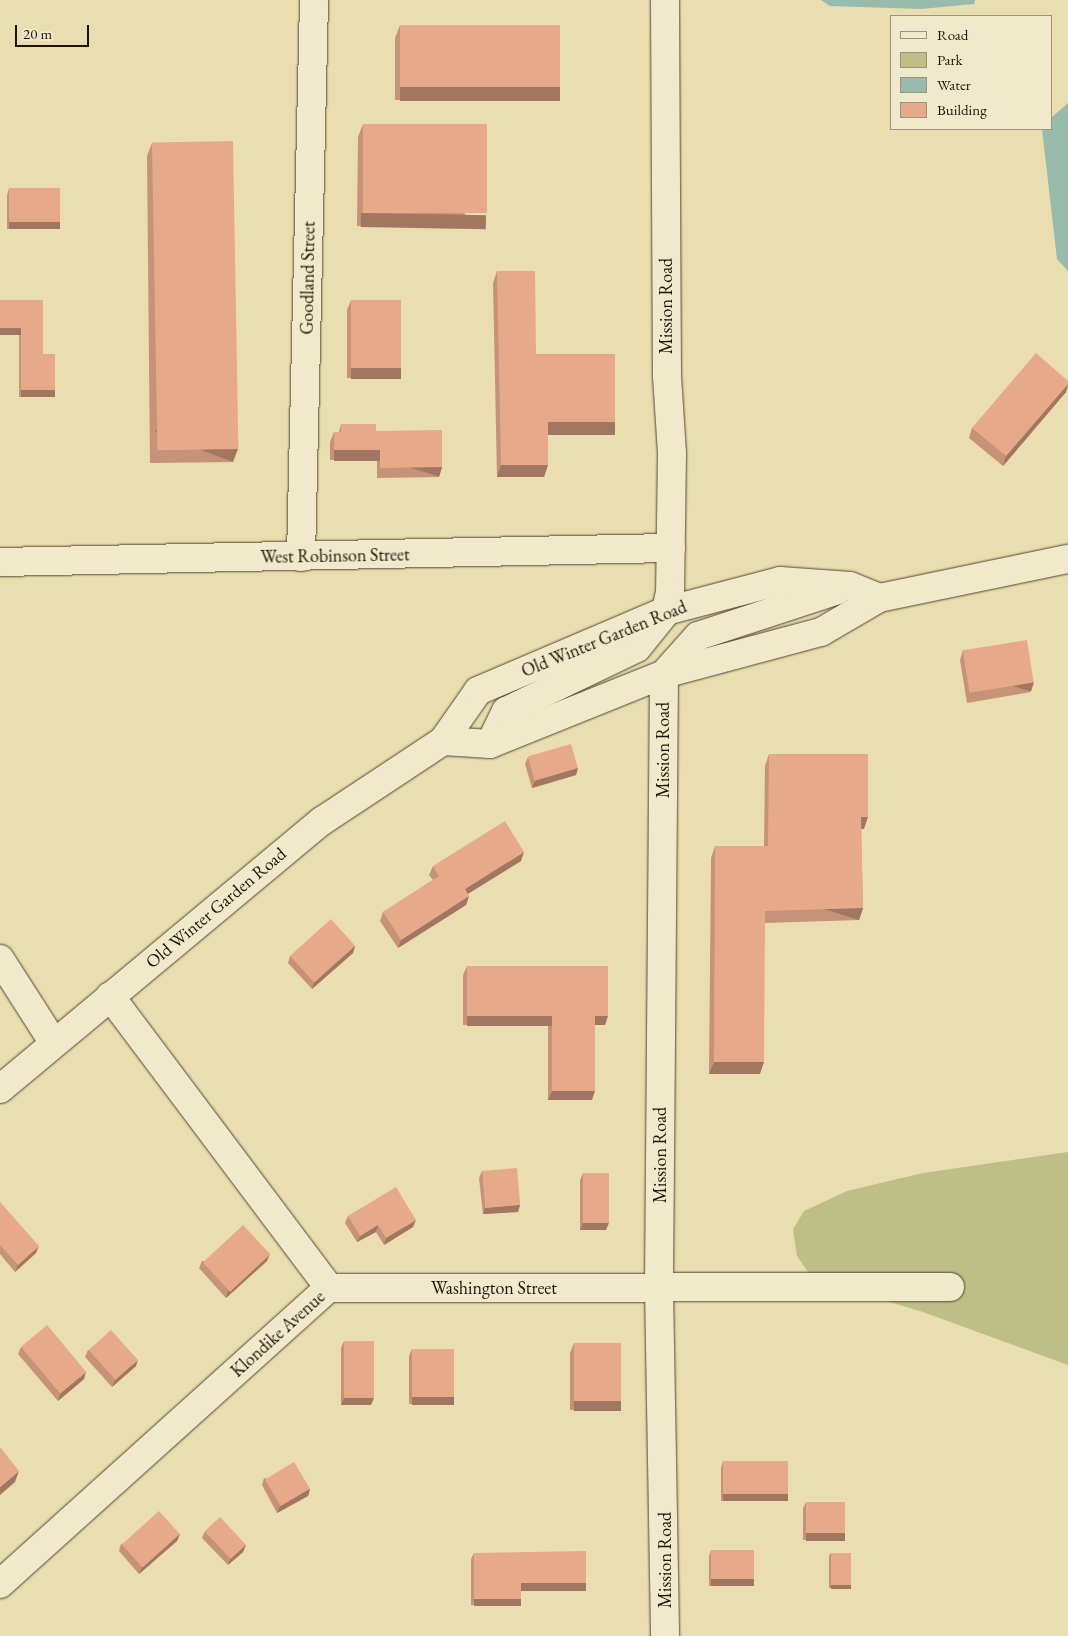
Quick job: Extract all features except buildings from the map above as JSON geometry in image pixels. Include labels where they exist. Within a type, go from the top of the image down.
[{"type":"street","name":"Goodland Street","points":[[301,557],[314,0]]},
{"type":"street","name":"Mission Road","points":[[664,0],[671,548],[670,592],[666,611]]},
{"type":"street","name":"West Robinson Street","points":[[0,562],[671,548]]},
{"type":"street","points":[[443,741],[490,744],[664,674],[821,632],[879,598],[1068,558]]},
{"type":"street","name":"Old Winter Garden Road","points":[[0,1089],[53,1042],[322,821],[443,741],[478,691],[666,611],[780,581],[850,586],[879,598]]},
{"type":"street","points":[[664,674],[698,636],[850,586]]},
{"type":"street","points":[[490,744],[506,711],[637,648],[666,611]]},
{"type":"street","name":"Mission Road","points":[[664,674],[659,1288],[665,1636]]},
{"type":"street","points":[[0,960],[53,1042]]},
{"type":"street","name":"Klondike Avenue","points":[[0,1584],[329,1288],[110,996]]},
{"type":"street","name":"Washington Street","points":[[329,1288],[950,1286]]},
{"type":"green space","points":[[1068,1152],[1068,1365],[923,1312],[813,1279],[797,1256],[793,1229],[804,1211],[847,1191],[923,1173]]},
{"type":"water","points":[[821,0],[975,0],[974,4],[921,9],[830,6]]},
{"type":"water","points":[[1068,103],[1068,271],[1057,259],[1042,130],[1053,130],[1053,116]]}]
